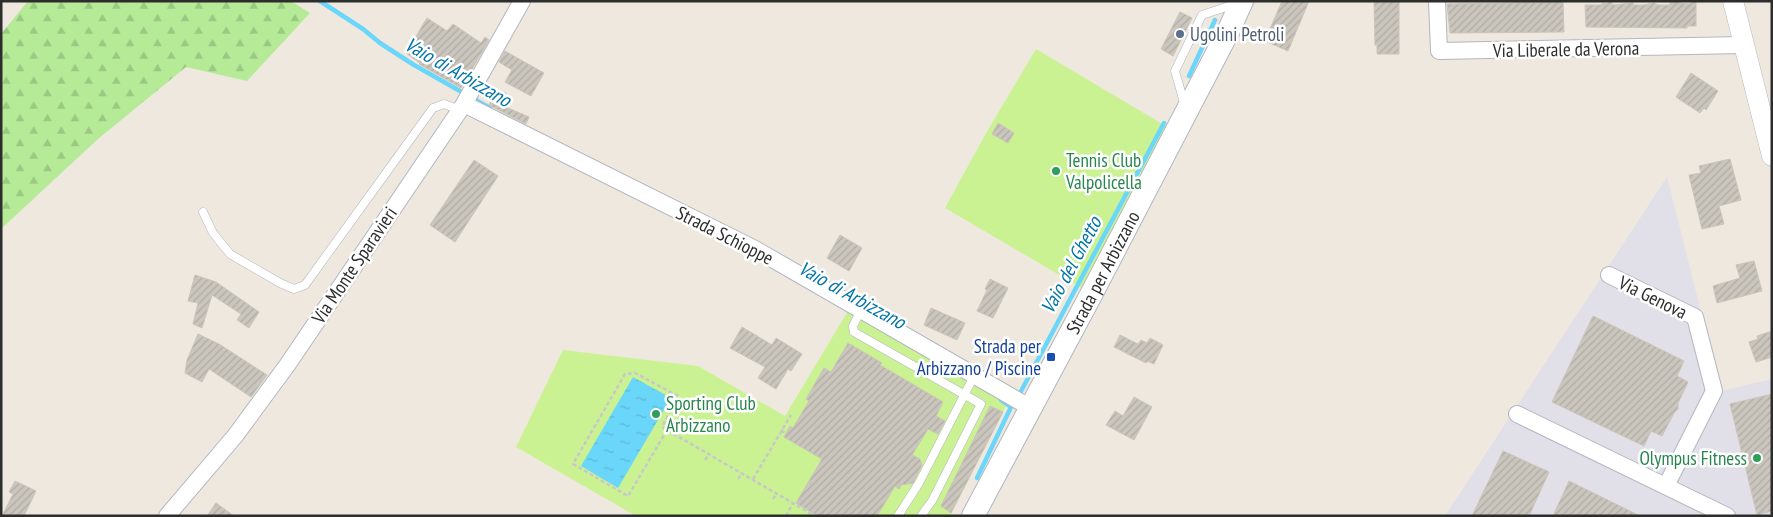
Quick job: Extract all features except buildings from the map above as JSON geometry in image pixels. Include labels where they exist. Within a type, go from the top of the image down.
[{"type":"main road","name":"Strada per Arbizzano","points":[[973,515],[1228,32],[1242,1]]},
{"type":"street","name":"Via Monte Sparavieri","points":[[167,516],[235,436],[288,364],[462,107],[522,1]]},
{"type":"street","name":"Via Liberale da Verona","points":[[1437,1],[1439,51],[1743,45]]},
{"type":"street","points":[[1733,1],[1772,156]]},
{"type":"street","name":"Strada Schioppe","points":[[462,107],[755,250],[861,310],[969,384],[1031,408]]},
{"type":"street","name":"Via Genova","points":[[1608,275],[1695,317],[1714,391],[1666,486]]},
{"type":"street","points":[[1517,414],[1728,516]]},
{"type":"lane","points":[[1186,112],[1175,71],[1202,15],[1242,1]]},
{"type":"lane","points":[[203,212],[213,233],[230,254],[280,283],[294,289],[300,287],[305,284],[433,108],[444,104],[462,107]]},
{"type":"lane","points":[[861,310],[853,326],[854,332],[969,384],[980,404],[932,501],[921,516]]},
{"type":"lane","points":[[898,516],[919,483],[969,384]]},
{"type":"path","points":[[667,430],[628,496],[573,464],[625,374],[635,373],[678,396],[662,427],[815,516]]},
{"type":"path","points":[[753,479],[791,415]]},
{"type":"path","points":[[781,430],[786,433]]},
{"type":"path","points":[[706,460],[709,454]]},
{"type":"path","points":[[738,479],[742,473]]},
{"type":"path","points":[[773,499],[777,493]]},
{"type":"path","points":[[786,516],[793,503]]},
{"type":"shaded area","points":[[1667,177],[1721,391],[1772,379],[1772,516],[1445,516]]},
{"type":"green space","points":[[28,1],[291,1],[310,13],[247,81],[186,67],[98,139],[1,229],[1,34]]},
{"type":"green space","name":"Tennis Club Valpolicella","points":[[1036,49],[1169,128],[1085,290],[945,208],[985,135]]},
{"type":"green space","name":"Sporting Club Arbizzano","points":[[848,311],[1007,404],[950,516],[636,516],[516,447],[563,350],[698,366],[785,416]]},
{"type":"water","points":[[633,377],[671,398],[618,488],[581,466]]},
{"type":"waterway","name":"Vaio di Arbizzano","points":[[320,1],[414,65],[490,108]]},
{"type":"waterway","name":"Vaio del Ghetto","points":[[1189,76],[1215,20]]},
{"type":"waterway","name":"Vaio del Ghetto","points":[[1019,395],[1164,123]]},
{"type":"waterway","name":"Vaio di Arbizzano","points":[[1001,400],[1011,407]]},
{"type":"waterway","name":"Vaio del Ghetto","points":[[977,478],[1012,405]]},
{"type":"place","name":"Ugolini Petroli","points":[[1180,34]]},
{"type":"place","name":"Tennis Club Valpolicella","points":[[1056,171]]},
{"type":"place","name":"Strada per Arbizzano / Piscine","points":[[1051,357]]},
{"type":"place","name":"Sporting Club Arbizzano","points":[[656,414]]},
{"type":"place","name":"Olympus Fitness","points":[[1757,458]]}]
